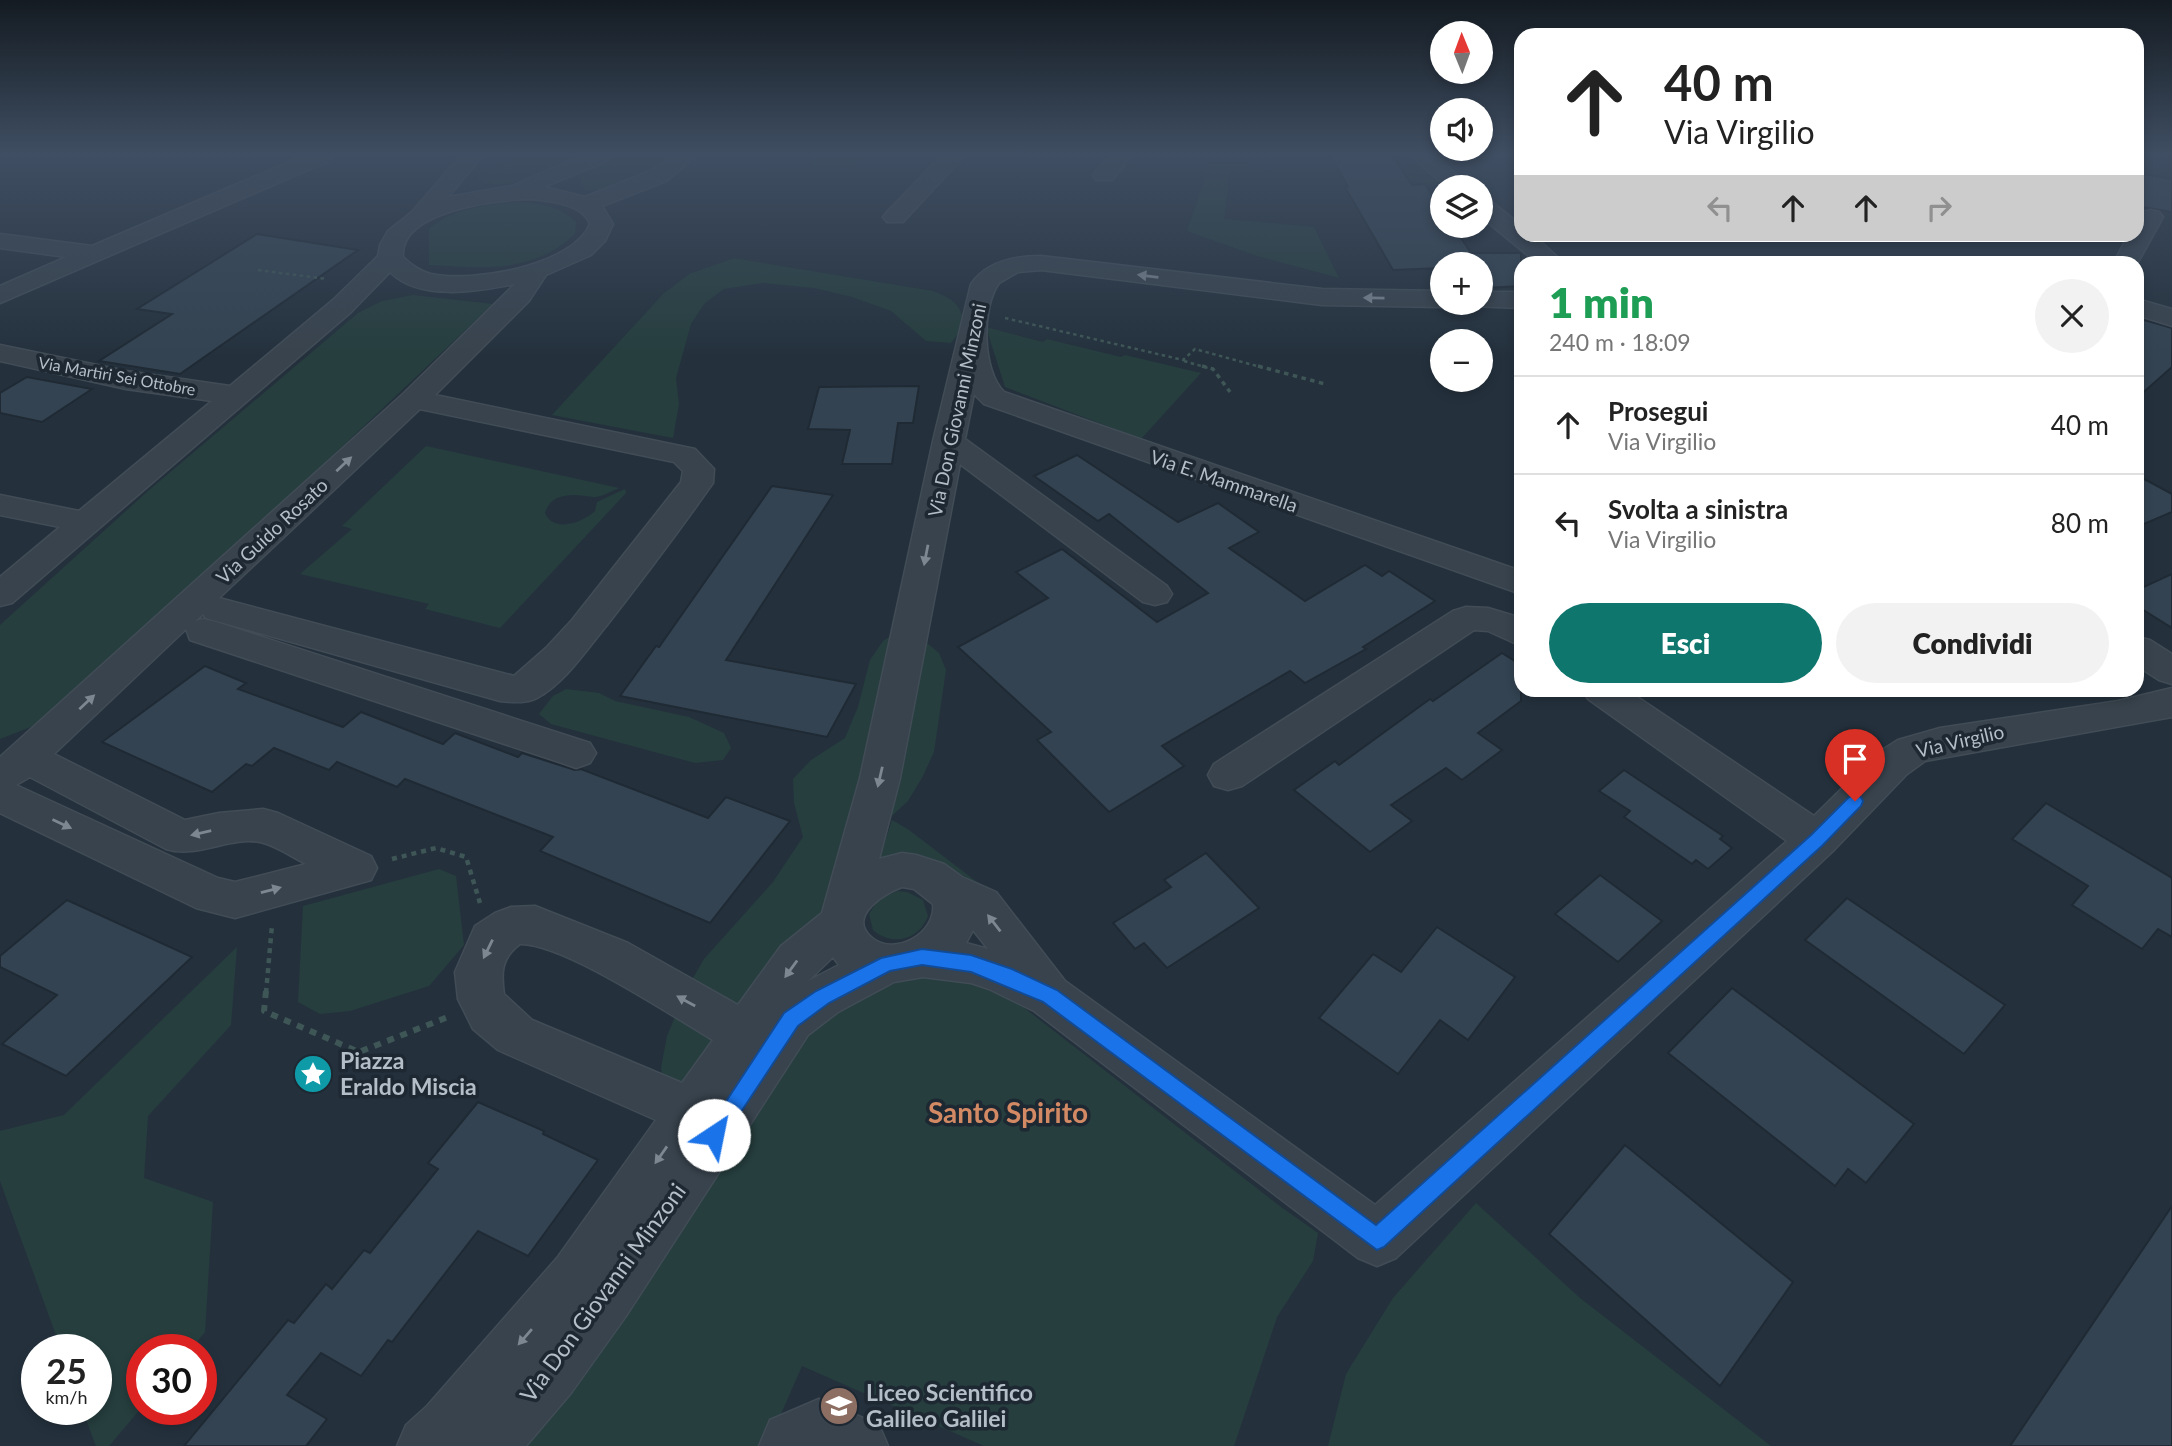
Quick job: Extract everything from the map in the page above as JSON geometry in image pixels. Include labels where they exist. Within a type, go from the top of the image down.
[{"type":"street","points":[[0,295],[168,222]]},
{"type":"street","points":[[412,222],[400,232],[391,245],[390,258],[397,267],[429,281]]},
{"type":"street","points":[[303,304],[429,281],[480,283],[535,272],[583,250],[596,237],[600,222]]},
{"type":"street","points":[[0,240],[96,254]]},
{"type":"street","points":[[1527,242],[1544,256]]},
{"type":"street","points":[[0,595],[234,395],[339,299],[390,258]]},
{"type":"street","name":"Via Don Giovanni Minzoni","points":[[843,916],[880,778],[948,441],[984,284],[990,277],[1008,266],[1032,263],[1064,264],[1318,296],[1430,299]]},
{"type":"street","name":"Via Guido Rosato","points":[[19,758],[174,621],[414,399],[520,296],[535,272]]},
{"type":"street","points":[[1493,300],[1514,300]]},
{"type":"street","points":[[2144,309],[2172,318]]},
{"type":"street","name":"Via E. Mammarella","points":[[974,324],[980,384],[994,398],[1514,581]]},
{"type":"street","name":"Via Martiri Sei Ottobre","points":[[0,353],[126,380],[234,395]]},
{"type":"street","points":[[218,610],[500,688],[521,689],[544,675],[696,483],[699,469],[684,455],[414,399]]},
{"type":"street","points":[[948,441],[1155,594]]},
{"type":"street","points":[[0,505],[84,522]]},
{"type":"street","points":[[1228,775],[1466,619],[1487,618],[1514,629]]},
{"type":"street","points":[[174,621],[576,752]]},
{"type":"street","points":[[2144,653],[2172,671]]},
{"type":"street","points":[[1611,697],[1817,840]]},
{"type":"street","name":"Via Virgilio","points":[[905,960],[971,963],[1050,996],[1377,1239],[1817,840],[1893,763],[1912,750],[2149,698]]},
{"type":"street","points":[[19,758],[181,837],[219,829],[263,825],[356,868]]},
{"type":"street","points":[[0,795],[211,895],[236,900],[356,868]]},
{"type":"street","name":"Via Don Giovanni Minzoni","points":[[428,1446],[448,1427],[576,1277],[797,960],[843,916],[852,893],[866,881],[883,873],[902,870],[920,872],[936,878],[948,890],[954,903],[954,919],[949,933],[937,947],[822,997],[791,1020],[606,1296],[551,1373],[486,1446]]},
{"type":"street","name":"Via Virgilio","points":[[948,890],[980,905],[1050,996]]},
{"type":"street","points":[[843,916],[845,938],[855,950],[870,960],[905,960]]},
{"type":"street","points":[[692,1111],[515,1035],[489,1014],[478,972],[491,940],[511,926],[535,925],[612,957],[746,1034]]},
{"type":"street","points":[[789,1446],[791,1441],[818,1429],[858,1446]]},
{"type":"path","points":[[258,270],[339,299]]},
{"type":"path","points":[[974,324],[1183,360],[1213,369],[1230,392]]},
{"type":"path","points":[[1183,360],[1195,349],[1325,384]]},
{"type":"path","points":[[356,868],[436,848],[466,858],[491,940]]},
{"type":"path","points":[[273,890],[264,1011],[359,1052],[484,1003]]},
{"type":"green space","points":[[438,222],[576,222],[575,234],[542,256],[506,266],[488,267],[429,265],[429,229]]},
{"type":"green space","points":[[1190,222],[1263,222],[1314,227],[1339,278],[1257,256],[1187,231]]},
{"type":"green space","points":[[734,258],[933,291],[959,307],[964,326],[951,343],[926,341],[891,311],[852,297],[814,288],[763,283],[724,289],[705,303],[691,324],[676,378],[679,404],[673,438],[552,415],[663,294],[689,274]]},
{"type":"green space","points":[[413,295],[493,304],[178,602],[46,721],[0,739],[0,625],[148,491],[358,313],[382,301]]},
{"type":"green space","points":[[986,327],[1043,342],[1047,339],[1201,373],[1141,439],[1005,387]]},
{"type":"green space","points":[[426,446],[619,488],[596,497],[558,497],[545,513],[554,523],[576,522],[595,511],[597,502],[625,489],[626,493],[500,628],[425,609],[429,604],[300,574],[352,529],[342,526]]},
{"type":"green space","points":[[900,630],[915,633],[939,653],[946,670],[934,752],[908,801],[879,828],[835,918],[683,1109],[664,1088],[661,1068],[667,1036],[686,990],[704,959],[773,882],[803,837],[794,803],[793,779],[811,760],[845,738],[858,707],[870,660],[883,641]]},
{"type":"green space","points":[[566,689],[599,693],[615,701],[689,717],[724,733],[731,748],[723,760],[695,763],[551,724],[539,714],[553,696]]},
{"type":"green space","points":[[892,820],[981,885],[940,864],[878,863]]},
{"type":"green space","points":[[439,869],[456,876],[464,945],[429,986],[350,1011],[320,1014],[298,1002],[303,906]]},
{"type":"green space","points":[[897,891],[907,892],[923,900],[928,916],[918,931],[896,939],[880,935],[873,930],[869,914],[879,899]]},
{"type":"green space","points":[[237,947],[231,1025],[148,1116],[144,1178],[213,1202],[205,1332],[126,1334],[127,1425],[109,1446],[96,1446],[88,1425],[112,1425],[112,1334],[56,1334],[0,1181],[0,1131],[64,1115]]},
{"type":"green space","points":[[915,973],[968,978],[1014,1000],[1318,1233],[1313,1261],[1277,1317],[1234,1446],[984,1446],[802,1366],[767,1446],[522,1446],[623,1322],[797,1044],[854,991]]},
{"type":"green space","points":[[1476,1203],[1580,1298],[1771,1446],[1328,1446],[1346,1374],[1393,1298]]},
{"type":"building","points":[[1366,222],[1430,222],[1430,238],[1461,238],[1470,252],[1430,252],[1430,268],[1393,270]]},
{"type":"building","points":[[257,234],[358,250],[180,374],[99,361],[172,314],[137,309]]},
{"type":"building","points":[[1493,253],[1521,253],[1521,256],[1514,256],[1514,286],[1493,288]]},
{"type":"building","points":[[2144,320],[2172,328],[2172,367],[2144,392]]},
{"type":"building","points":[[27,377],[92,389],[42,422],[0,413],[0,393]]},
{"type":"building","points":[[919,386],[913,423],[898,423],[892,464],[842,464],[850,430],[808,429],[819,387]]},
{"type":"building","points":[[1077,455],[1178,522],[1218,503],[1259,532],[1229,548],[1305,601],[1365,565],[1382,576],[1389,571],[1435,601],[1363,647],[1366,649],[1305,683],[1290,671],[1162,746],[1184,766],[1109,812],[1037,740],[1051,732],[958,647],[1048,598],[1016,572],[1062,549],[1157,622],[1208,593],[1109,514],[1098,521],[1034,476]]},
{"type":"building","points":[[2144,479],[2172,494],[2172,512],[2144,524]]},
{"type":"building","points":[[772,486],[833,495],[726,660],[856,684],[827,737],[620,696],[656,646],[659,647]]},
{"type":"building","points":[[2172,574],[2172,628],[2144,610],[2144,587]]},
{"type":"building","points":[[1502,653],[1514,661],[1514,697],[1521,697],[1521,701],[1478,733],[1502,750],[1462,780],[1446,768],[1391,805],[1412,821],[1370,852],[1294,790],[1335,761],[1339,765],[1430,699],[1433,701]]},
{"type":"building","points":[[205,666],[246,683],[238,689],[343,727],[361,712],[443,744],[455,733],[518,757],[522,753],[575,770],[581,769],[708,818],[726,797],[790,821],[710,923],[540,851],[553,837],[405,779],[397,787],[337,762],[329,770],[274,748],[252,766],[246,764],[212,792],[102,742]]},
{"type":"building","points":[[1624,770],[1723,836],[1720,839],[1732,848],[1708,869],[1696,860],[1692,864],[1624,817],[1630,811],[1599,791]]},
{"type":"building","points":[[2046,803],[2172,878],[2172,937],[2158,929],[2142,949],[2072,905],[2088,886],[2012,839]]},
{"type":"building","points":[[1206,853],[1259,908],[1167,968],[1144,943],[1135,949],[1113,923],[1171,887],[1164,880]]},
{"type":"building","points":[[1600,875],[1662,921],[1618,962],[1555,914]]},
{"type":"building","points":[[1847,898],[2005,1005],[1964,1054],[1805,940]]},
{"type":"building","points":[[67,900],[192,957],[66,1076],[2,1044],[57,995],[0,967],[0,956]]},
{"type":"building","points":[[1437,927],[1515,977],[1468,1040],[1440,1020],[1398,1074],[1319,1018],[1373,954],[1401,972]]},
{"type":"building","points":[[1732,988],[1914,1124],[1866,1183],[1848,1169],[1835,1186],[1668,1053]]},
{"type":"building","points":[[478,1102],[544,1131],[543,1134],[598,1160],[528,1256],[478,1231],[392,1342],[388,1340],[361,1376],[321,1353],[287,1395],[327,1419],[306,1446],[184,1446],[201,1425],[217,1425],[217,1406],[288,1320],[294,1323],[326,1284],[332,1289],[364,1250],[370,1253],[438,1169],[428,1163]]},
{"type":"building","points":[[1625,1145],[1793,1282],[1720,1386],[1549,1234]]},
{"type":"building","points":[[2172,1206],[2172,1446],[2010,1446]]},
{"type":"place","name":"Piazza Eraldo Miscia","points":[[313,1074]]},
{"type":"place","name":"Liceo Scientifico Galileo Galilei","points":[[839,1406]]},
{"type":"district","name":"Santo Spirito","points":[[1008,1113]]},
{"type":"route","points":[[714,1135],[791,1020],[822,997],[888,963],[922,957],[971,963],[1050,996],[1377,1239],[1817,840],[1855,801]]}]
